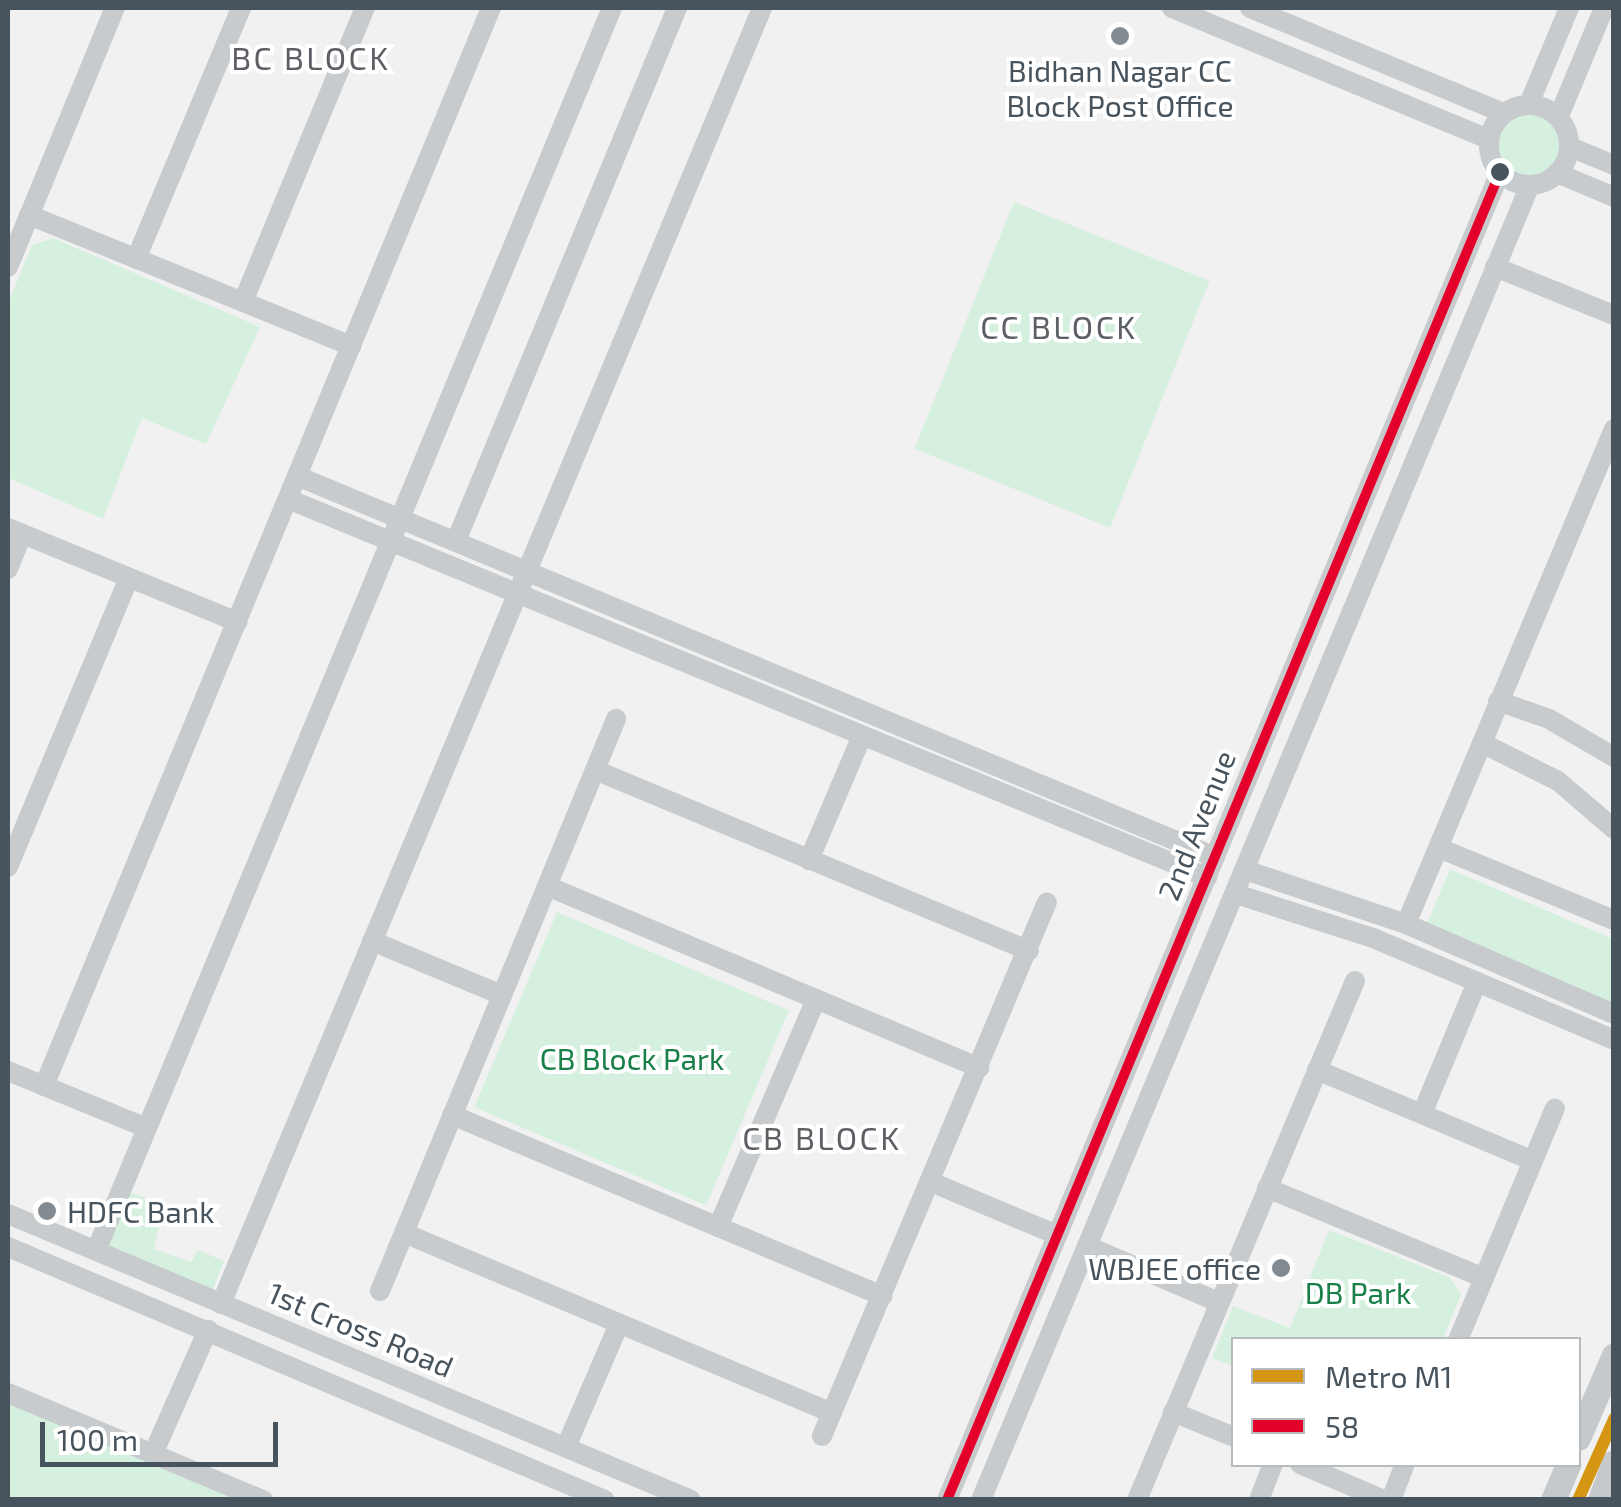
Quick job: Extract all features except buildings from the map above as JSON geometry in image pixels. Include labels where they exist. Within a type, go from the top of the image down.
[{"type":"main road","points":[[1581,1431],[1614,1355]]},
{"type":"main road","points":[[1553,1500],[1567,1467]]},
{"type":"main road","points":[[1600,1500],[1612,1467]]},
{"type":"street","points":[[8,267],[116,8]]},
{"type":"street","points":[[136,259],[240,8]]},
{"type":"street","points":[[243,302],[365,8]]},
{"type":"street","points":[[44,1086],[491,8]]},
{"type":"street","points":[[96,1252],[612,8]]},
{"type":"street","points":[[456,541],[676,8]]},
{"type":"street","points":[[221,1304],[762,8]]},
{"type":"street","points":[[1172,8],[1489,139]]},
{"type":"street","points":[[1250,8],[1504,113]]},
{"type":"street","points":[[1529,104],[1569,8]]},
{"type":"street","points":[[1558,174],[1570,147],[1559,116],[1604,8]]},
{"type":"street","points":[[1559,116],[1529,104],[1504,113],[1489,139],[1500,172],[1530,185],[1558,174],[1614,197]]},
{"type":"street","points":[[1570,147],[1614,165]]},
{"type":"street","name":"2nd Avenue","points":[[947,1500],[1500,172]]},
{"type":"street","name":"2nd Avenue","points":[[982,1500],[1530,185]]},
{"type":"street","points":[[29,215],[350,346]]},
{"type":"street","points":[[1495,267],[1614,315]]},
{"type":"street","points":[[1406,924],[1614,429]]},
{"type":"street","points":[[297,476],[1215,857]]},
{"type":"street","points":[[288,499],[861,738],[1207,877]]},
{"type":"street","points":[[8,568],[15,531],[237,622]]},
{"type":"street","points":[[8,868],[128,578]]},
{"type":"street","points":[[750,692],[758,668]]},
{"type":"street","points":[[1498,701],[1549,719],[1614,757]]},
{"type":"street","points":[[380,1291],[616,719]]},
{"type":"street","points":[[809,860],[861,738]]},
{"type":"street","points":[[1482,743],[1558,781],[1614,828]]},
{"type":"street","points":[[595,770],[1028,951]]},
{"type":"street","points":[[1246,782],[1275,796]]},
{"type":"street","points":[[1439,848],[1614,920]]},
{"type":"street","points":[[1245,870],[1406,924],[1614,1014]]},
{"type":"street","points":[[547,886],[979,1068]]},
{"type":"street","points":[[1236,894],[1426,960],[1614,1040]]},
{"type":"street","points":[[822,1436],[1047,902]]},
{"type":"street","points":[[1426,960],[1435,937]]},
{"type":"street","points":[[372,941],[502,995]]},
{"type":"street","points":[[1136,1500],[1355,982]]},
{"type":"street","points":[[1422,1114],[1477,982]]},
{"type":"street","points":[[718,1227],[816,999]]},
{"type":"street","points":[[1317,1070],[1533,1161]]},
{"type":"street","points":[[8,1071],[147,1128]]},
{"type":"street","points":[[1459,1337],[1554,1108]]},
{"type":"street","points":[[452,1115],[882,1296]]},
{"type":"street","points":[[930,1182],[1057,1235]]},
{"type":"street","points":[[1268,1188],[1484,1278]]},
{"type":"street","name":"1st Cross Road","points":[[8,1214],[691,1500]]},
{"type":"street","points":[[404,1233],[832,1413]]},
{"type":"street","name":"1st Cross Road","points":[[8,1246],[208,1330],[570,1493],[605,1500]]},
{"type":"street","points":[[1088,1246],[1218,1302]]},
{"type":"street","points":[[566,1447],[619,1324]]},
{"type":"street","points":[[153,1454],[208,1330]]},
{"type":"street","points":[[8,1393],[263,1500]]},
{"type":"street","points":[[1174,1412],[1231,1436]]},
{"type":"street","points":[[1259,1500],[1272,1467]]},
{"type":"street","points":[[1307,1467],[1387,1500],[1404,1467]]},
{"type":"green space","points":[[1529,114],[1551,123],[1560,145],[1551,167],[1529,176],[1507,167],[1498,145],[1507,123]]},
{"type":"green space","points":[[1014,202],[1210,281],[1110,528],[914,449]]},
{"type":"green space","points":[[53,238],[260,327],[206,444],[142,418],[103,519],[8,478],[8,303],[32,245]]},
{"type":"green space","points":[[1450,869],[1613,939],[1613,1011],[1424,930]]},
{"type":"green space","name":"CB Block Park","points":[[557,912],[789,1010],[706,1206],[474,1107]]},
{"type":"green space","points":[[129,1192],[164,1204],[154,1249],[191,1262],[198,1250],[224,1261],[211,1294],[102,1249]]},
{"type":"green space","name":"DB Park","points":[[1329,1230],[1449,1277],[1461,1294],[1444,1337],[1231,1337],[1231,1365],[1212,1358],[1233,1306],[1290,1328]]},
{"type":"green space","points":[[8,1401],[240,1499],[8,1499]]},
{"type":"metro line","name":"M1","points":[[1578,1500],[1614,1419]]},
{"type":"transit line","name":"58","points":[[947,1500],[1500,172]]},
{"type":"place","name":"Bidhan Nagar CC Block Post Office","points":[[1120,36]]},
{"type":"place","name":"HDFC Bank","points":[[47,1211]]},
{"type":"place","name":"WBJEE office","points":[[1281,1268]]},
{"type":"district","name":"BC BLOCK","points":[[311,57]]},
{"type":"district","name":"CC BLOCK","points":[[1059,326]]},
{"type":"district","name":"CB BLOCK","points":[[822,1137]]}]
